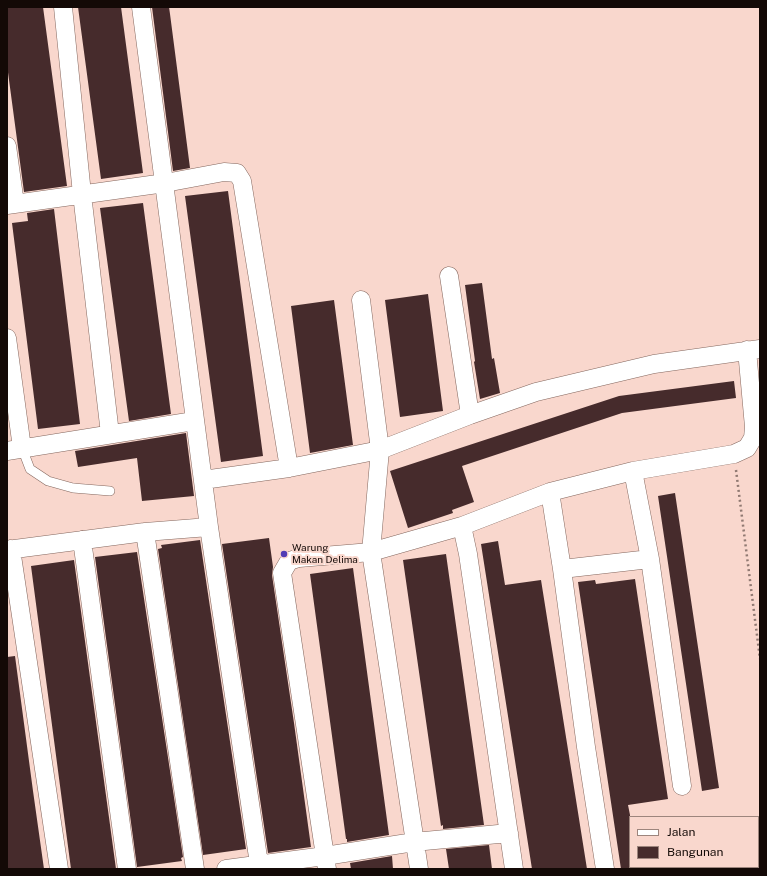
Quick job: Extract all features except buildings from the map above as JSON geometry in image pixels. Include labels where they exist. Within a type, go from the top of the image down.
[{"type":"street","points":[[63,7],[82,194],[110,434]]},
{"type":"street","points":[[141,7],[165,183],[194,421],[203,480],[252,867]]},
{"type":"street","points":[[7,146],[11,205],[165,183],[224,172],[237,173],[242,181],[288,468]]},
{"type":"street","points":[[448,276],[470,415]]},
{"type":"street","points":[[361,300],[380,450],[371,552],[419,869]]},
{"type":"street","points":[[7,338],[14,449],[194,421]]},
{"type":"street","points":[[203,480],[236,474],[288,468],[380,450],[470,415],[536,392],[654,364],[753,349],[753,438],[747,448],[734,454],[633,471],[550,492],[462,526],[371,552],[299,558],[289,561],[282,573],[326,862]]},
{"type":"street","points":[[633,471],[650,560],[682,786]]},
{"type":"street","points":[[550,492],[605,869]]},
{"type":"street","points":[[462,526],[468,554],[514,869]]},
{"type":"street","points":[[59,869],[9,550],[145,532],[209,527]]},
{"type":"street","points":[[145,532],[195,869]]},
{"type":"street","points":[[82,540],[128,869]]},
{"type":"street","points":[[562,569],[650,560]]},
{"type":"street","points":[[226,869],[326,862],[414,842],[509,833]]},
{"type":"lane","points":[[14,449],[30,469],[48,482],[73,488],[110,491]]},
{"type":"path","points":[[734,454],[760,659]]},
{"type":"place","name":"Warung Makan Delima","points":[[284,554]]}]
